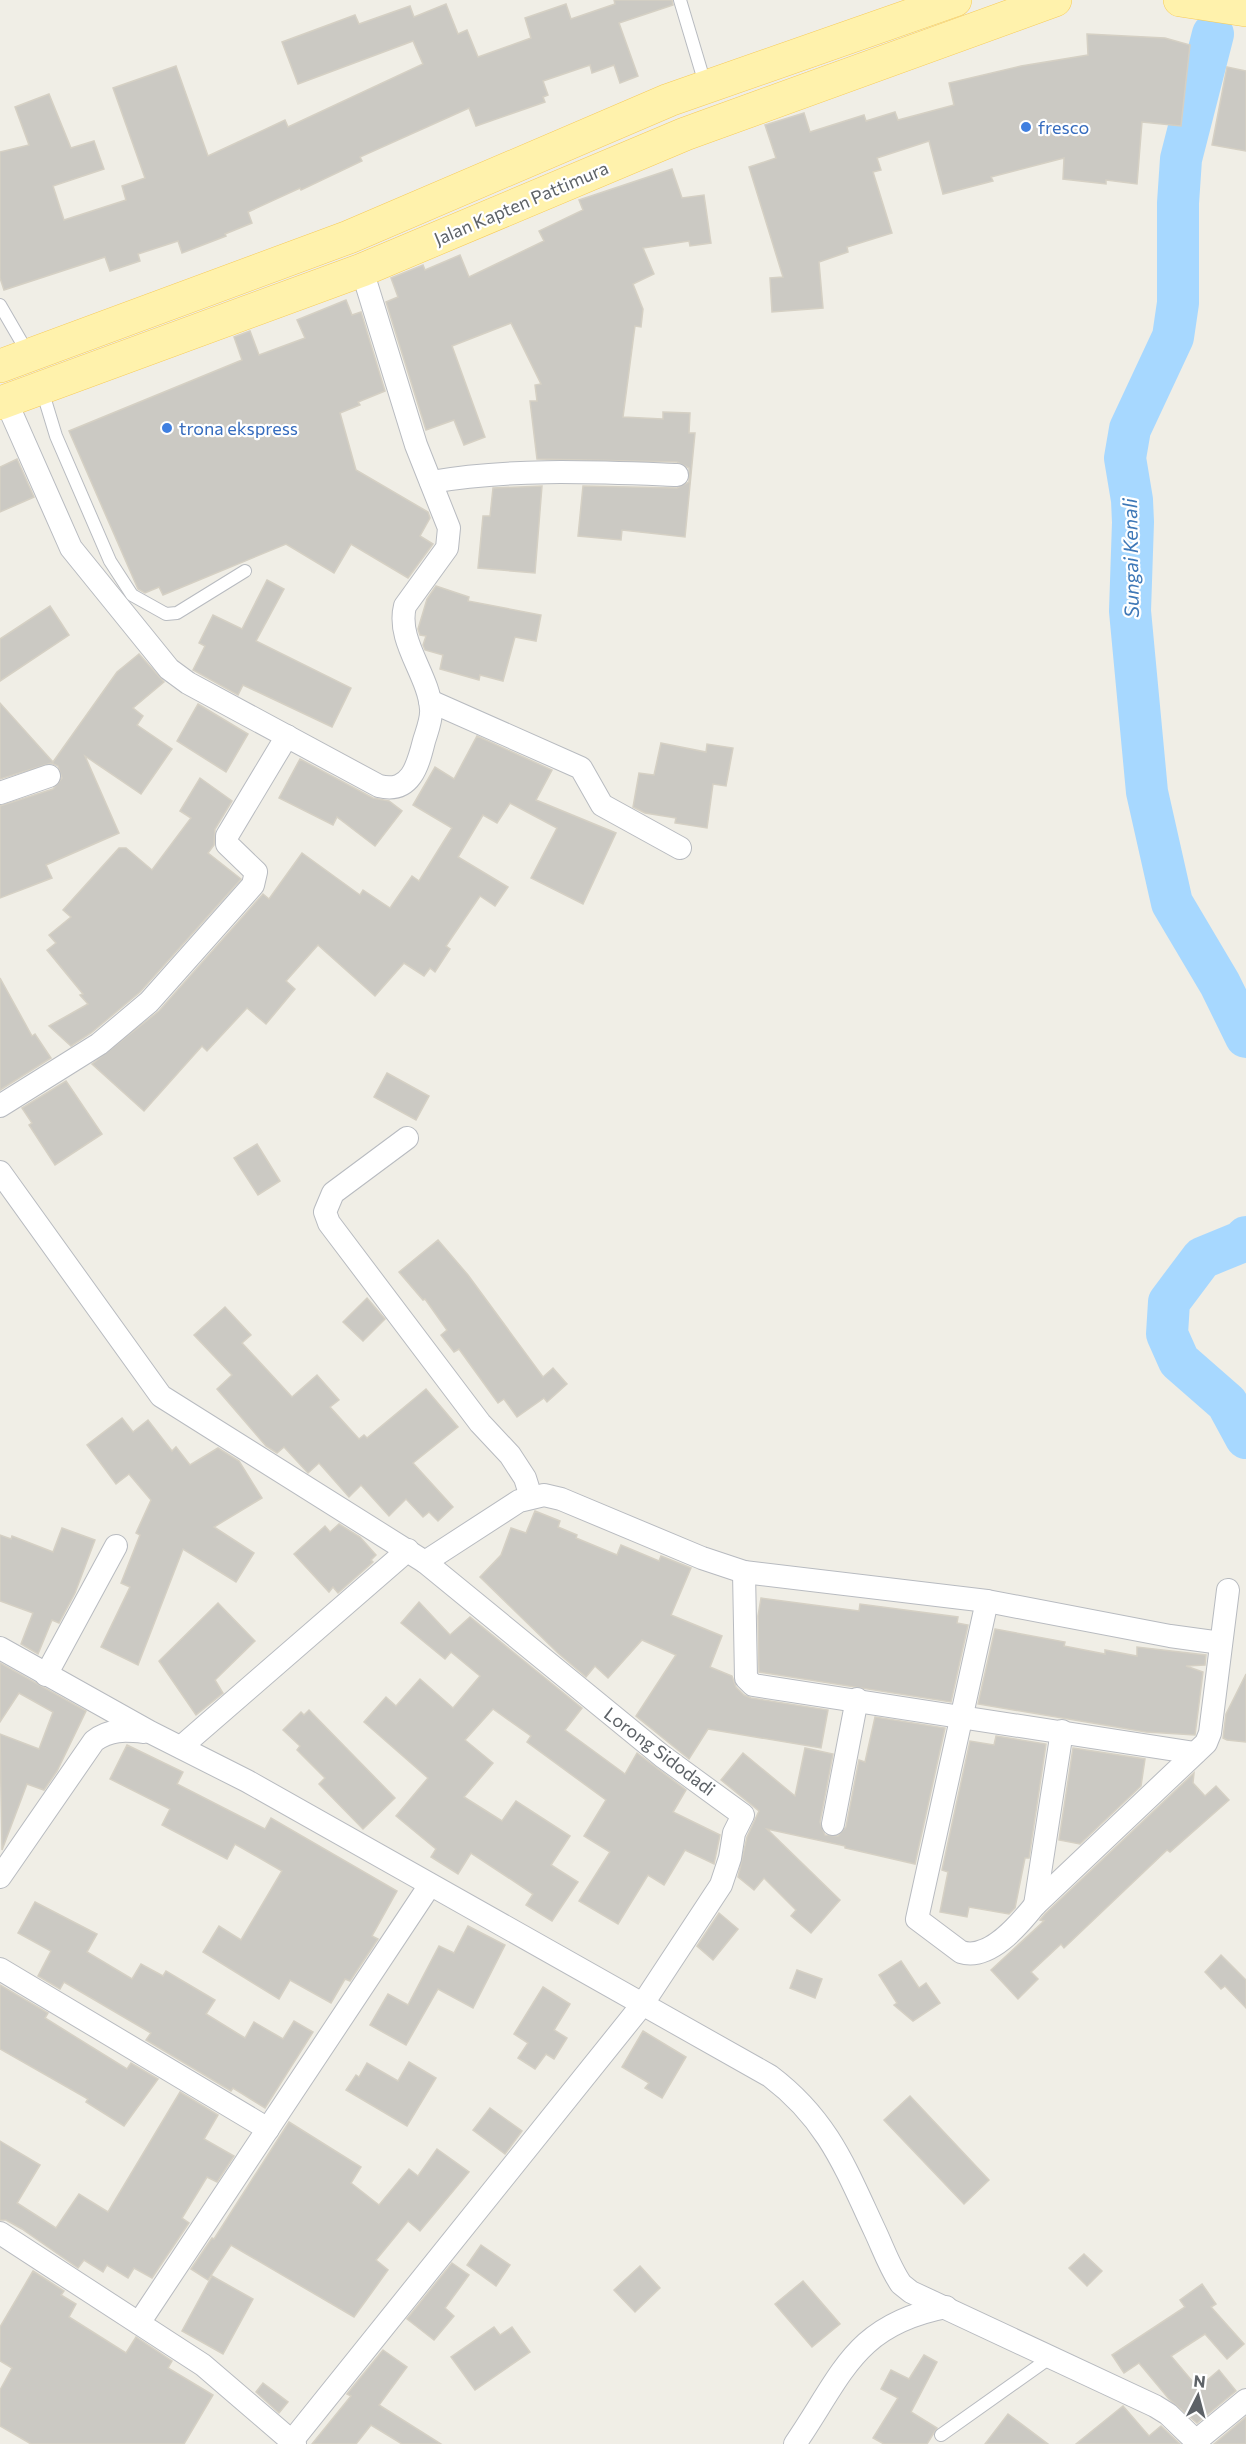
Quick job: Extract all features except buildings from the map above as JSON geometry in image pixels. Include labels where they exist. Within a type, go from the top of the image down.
[{"type":"main road","name":"Jalan Kapten Pattimura","points":[[15,361],[349,237],[669,100],[955,0]]},
{"type":"main road","points":[[1180,0],[1246,10]]},
{"type":"main road","name":"Jalan Kapten Pattimura","points":[[3,402],[362,270],[719,122],[1046,1]]},
{"type":"main road","points":[[707,88],[719,122]]},
{"type":"street","points":[[3,402],[71,548],[169,669],[188,683],[379,786],[397,787],[410,780],[416,770],[430,717],[430,701],[405,632],[403,614],[405,606],[447,548],[449,528],[416,445],[362,270]]},
{"type":"street","points":[[431,483],[468,476],[562,471],[677,475]]},
{"type":"street","points":[[430,701],[581,768],[602,805],[680,848]]},
{"type":"street","points":[[0,1106],[99,1044],[150,1002],[253,885],[256,872],[227,844],[227,836],[287,736]]},
{"type":"street","points":[[0,793],[49,776]]},
{"type":"street","points":[[407,1138],[333,1192],[326,1212],[329,1223],[473,1414],[510,1455],[525,1478],[531,1497]]},
{"type":"street","points":[[0,1172],[154,1390],[416,1556]]},
{"type":"street","points":[[181,1747],[416,1556],[519,1501],[531,1497],[561,1498],[702,1558],[744,1572],[987,1601],[1170,1636],[1221,1643]]},
{"type":"street","points":[[46,1675],[116,1546]]},
{"type":"street","name":"Lorong Sidodadi","points":[[416,1556],[662,1756],[743,1815],[734,1833],[730,1858],[721,1885],[642,2005]]},
{"type":"street","points":[[744,1572],[748,1683],[1195,1753]]},
{"type":"street","points":[[987,1601],[917,1919],[961,1952],[979,1954],[1021,1922],[1035,1905],[1195,1753],[1210,1734],[1227,1590]]},
{"type":"street","points":[[0,1648],[770,2076],[796,2096],[813,2114],[837,2150],[897,2278],[911,2292],[1155,2406],[1168,2414],[1197,2442],[1246,2400]]},
{"type":"street","points":[[833,1824],[856,1699]]},
{"type":"street","points":[[0,1877],[94,1741],[110,1732],[122,1730],[150,1732]]},
{"type":"street","points":[[1035,1905],[1062,1731]]},
{"type":"street","points":[[139,2324],[430,1885]]},
{"type":"street","points":[[0,1969],[268,2129]]},
{"type":"street","points":[[0,2233],[203,2365],[293,2443],[642,2005]]},
{"type":"street","points":[[795,2444],[829,2394],[839,2371],[865,2344],[901,2319],[946,2307]]},
{"type":"lane","points":[[680,0],[707,88]]},
{"type":"lane","points":[[0,305],[15,361]]},
{"type":"lane","points":[[41,389],[56,436],[110,561],[132,595],[166,614],[177,613],[245,572]]},
{"type":"lane","points":[[941,2435],[1051,2357]]},
{"type":"waterway","name":"Sungai Kenali","points":[[1213,34],[1181,159],[1178,203],[1178,303],[1173,337],[1130,429],[1125,458],[1133,522],[1130,611],[1147,792],[1172,903],[1220,984],[1246,1037]]},
{"type":"waterway","name":"Sungai Kenali","points":[[1246,1237],[1241,1242],[1202,1258],[1169,1302],[1167,1334],[1179,1361],[1227,1403],[1246,1438]]},
{"type":"place","name":"fresco","points":[[1026,127]]},
{"type":"place","name":"trona ekspress","points":[[167,428]]}]
